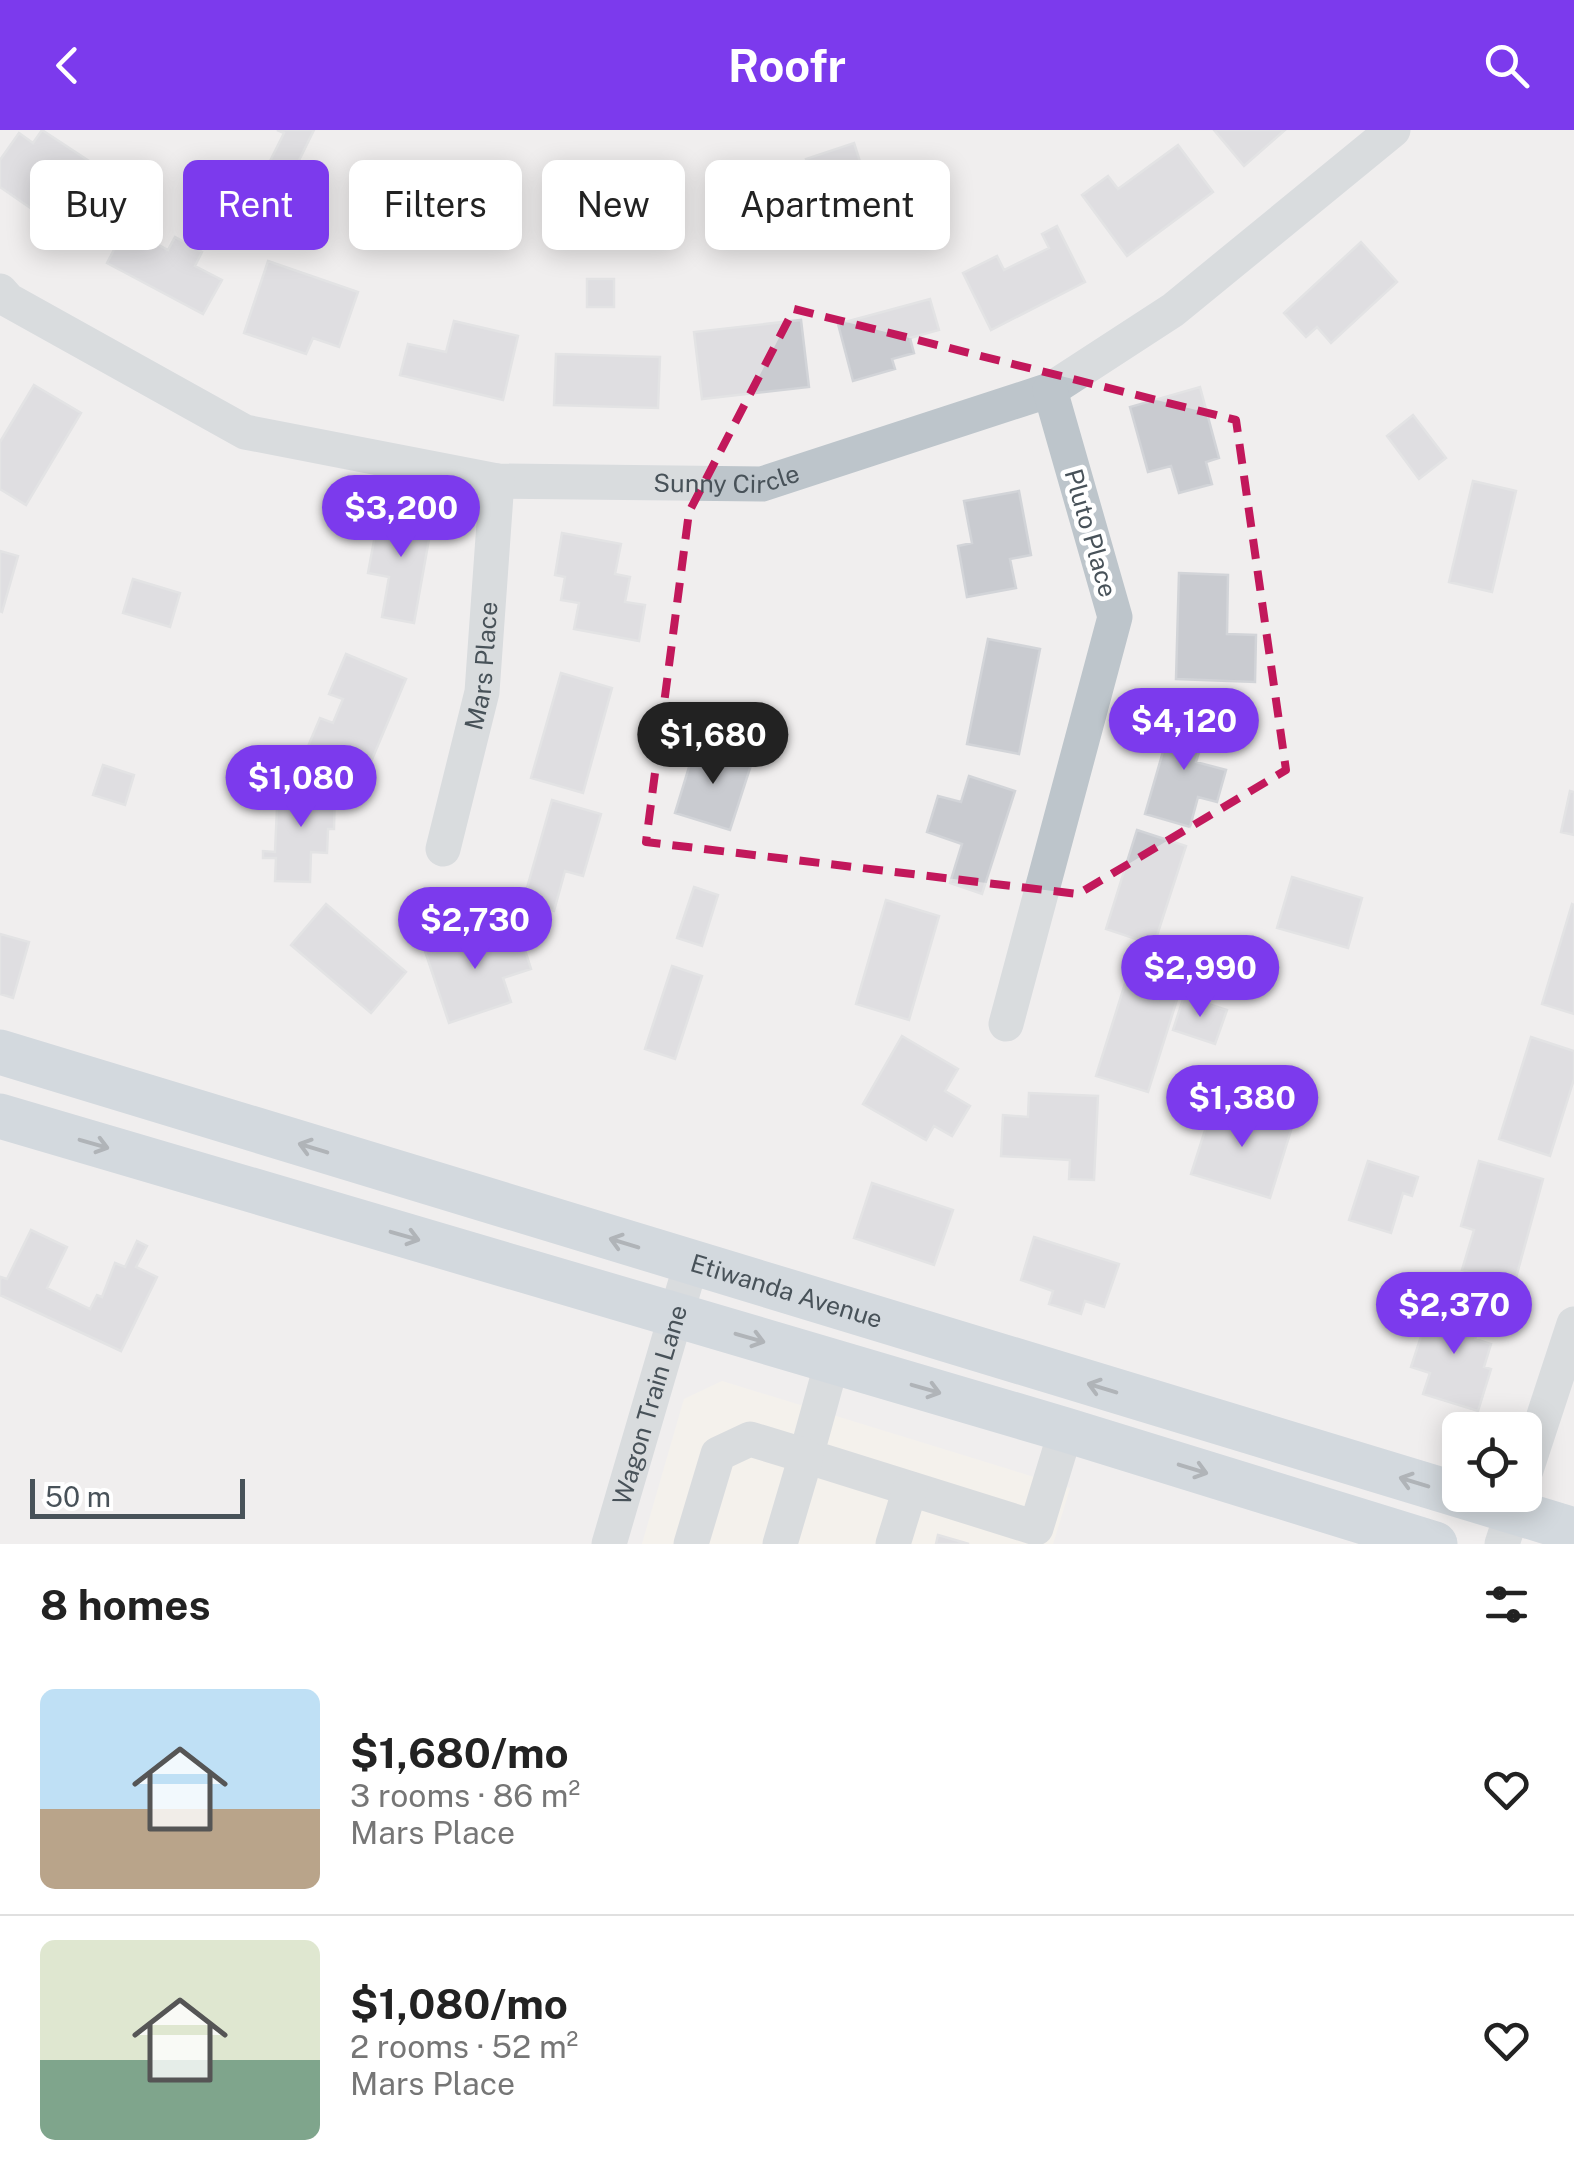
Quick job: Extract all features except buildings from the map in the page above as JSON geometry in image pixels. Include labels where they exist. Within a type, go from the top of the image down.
[{"type":"main road","name":"Etiwanda Avenue","points":[[0,1052],[691,1264],[1442,1485]]},
{"type":"main road","points":[[0,1116],[1066,1430],[1435,1544]]},
{"type":"main road","name":"Etiwanda Avenue","points":[[1529,1512],[1574,1530]]},
{"type":"street","name":"Sunny Circle","points":[[3,301],[245,432],[497,481],[762,484],[1050,390],[1172,310],[1393,130]]},
{"type":"street","name":"Pluto Place","points":[[1006,1024],[1114,618],[1050,390]]},
{"type":"street","name":"Mars Place","points":[[443,848],[482,692],[497,481]]},
{"type":"street","name":"Wagon Train Lane","points":[[609,1544],[691,1264]]},
{"type":"street","points":[[1542,1421],[1574,1324]]},
{"type":"street","points":[[780,1544],[832,1362]]},
{"type":"street","points":[[691,1544],[718,1454],[750,1438],[910,1489],[1034,1536],[1066,1430]]},
{"type":"street","points":[[893,1544],[910,1489]]},
{"type":"highlighted area","points":[[794,309],[1236,420],[1286,770],[1078,894],[646,842],[689,512]]},
{"type":"shaded area","points":[[722,1381],[1070,1488],[1053,1544],[642,1544],[684,1399]]}]
